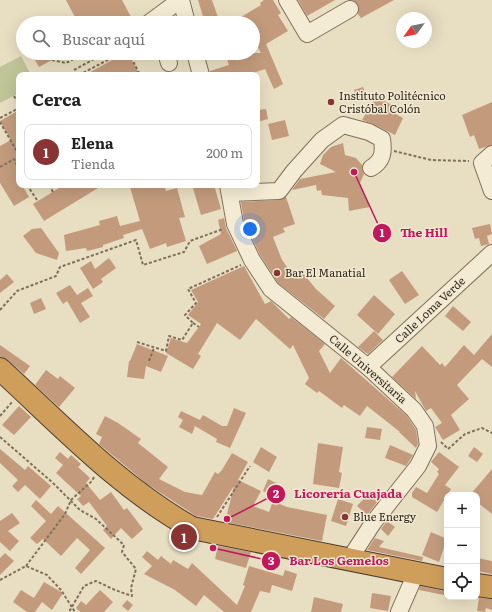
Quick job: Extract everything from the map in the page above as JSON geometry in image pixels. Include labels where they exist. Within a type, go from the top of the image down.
[{"type":"highway","points":[[0,369],[122,481],[161,511],[192,528],[444,578]]},
{"type":"highway","points":[[480,585],[492,588]]},
{"type":"street","points":[[160,16],[180,0],[185,16]]},
{"type":"street","points":[[287,0],[307,34],[350,9]]},
{"type":"street","points":[[197,60],[200,72]]},
{"type":"street","points":[[229,189],[279,191],[294,171],[322,140],[343,125],[369,132],[382,139],[384,150],[378,164],[371,168]]},
{"type":"street","points":[[487,158],[492,191]]},
{"type":"street","name":"Calle Universitaria","points":[[229,189],[235,224],[252,260],[271,289],[368,367],[414,410],[425,426],[428,446],[418,466],[373,523],[349,560]]},
{"type":"street","name":"Calle Loma Verde","points":[[368,367],[492,253]]},
{"type":"street","points":[[399,612],[416,573]]},
{"type":"path","points":[[52,60],[66,64],[73,60]]},
{"type":"path","points":[[74,72],[74,70],[93,60]]},
{"type":"path","points":[[96,60],[98,65]]},
{"type":"path","points":[[85,72],[107,60]]},
{"type":"path","points":[[132,60],[138,72]]},
{"type":"path","points":[[85,64],[88,70]]},
{"type":"path","points":[[14,96],[16,100]]},
{"type":"path","points":[[0,118],[16,110]]},
{"type":"path","points":[[0,122],[16,150]]},
{"type":"path","points":[[384,150],[431,160],[468,160],[487,158]]},
{"type":"path","points":[[0,167],[14,159],[16,163]]},
{"type":"path","points":[[29,188],[37,200]]},
{"type":"path","points":[[51,188],[53,192]]},
{"type":"path","points":[[0,310],[17,291],[56,276],[60,267],[74,261],[136,240],[143,265],[184,252],[190,241],[235,224]]},
{"type":"path","points":[[200,327],[185,315],[196,302],[188,289],[252,260]]},
{"type":"path","points":[[137,342],[166,351],[169,336],[182,340],[194,323]]},
{"type":"path","points":[[149,361],[154,348]]},
{"type":"path","points":[[425,426],[448,449],[465,434],[482,428],[492,433]]},
{"type":"path","points":[[0,437],[71,500],[80,510],[96,518],[124,545],[122,552],[136,569],[131,588],[132,596],[96,581],[84,586],[69,612]]},
{"type":"path","points":[[0,580],[26,566],[65,514],[71,500],[92,481],[101,461]]},
{"type":"path","points":[[208,532],[250,466]]},
{"type":"path","points":[[26,566],[48,575],[61,590],[75,612]]},
{"type":"green space","points":[[16,59],[16,60],[23,60],[29,72],[16,72],[16,95],[0,103],[0,67]]},
{"type":"building","points":[[66,0],[122,0],[130,16],[74,16]]},
{"type":"building","points":[[198,0],[212,0],[218,16],[203,16]]},
{"type":"building","points":[[264,0],[273,0],[281,13],[278,15],[288,31],[266,44],[283,84],[274,89],[265,69],[256,72],[210,72],[229,65],[227,60],[260,60],[260,16],[243,16],[261,5],[260,3]]},
{"type":"building","points":[[298,0],[335,0],[307,16]]},
{"type":"building","points":[[352,0],[394,0],[361,18],[358,14],[358,5]]},
{"type":"building","points":[[35,60],[52,60],[39,67]]},
{"type":"building","points":[[112,60],[132,60],[138,72],[90,72]]},
{"type":"building","points":[[363,87],[367,97],[358,101],[354,90]]},
{"type":"building","points":[[376,96],[395,107],[392,112],[403,118],[395,135],[362,120]]},
{"type":"building","points":[[492,102],[492,145],[479,149],[474,135],[470,137],[462,115]]},
{"type":"building","points":[[266,109],[268,119],[260,121],[260,110]]},
{"type":"building","points":[[16,112],[16,188],[24,188],[29,197],[14,206],[0,183],[0,146],[11,140],[0,121]]},
{"type":"building","points":[[285,120],[289,136],[272,140],[268,124]]},
{"type":"building","points":[[343,143],[345,155],[356,158],[362,165],[364,174],[360,183],[370,207],[349,211],[348,198],[322,195],[321,190],[317,191],[316,185],[292,190],[300,179],[336,172],[320,164],[323,155],[331,147]]},
{"type":"building","points":[[59,188],[98,188],[44,221],[33,204]]},
{"type":"building","points":[[130,188],[165,188],[166,191],[177,188],[185,217],[179,218],[186,241],[167,247],[166,243],[150,249],[142,229],[123,235],[124,238],[103,245],[103,247],[87,251],[86,248],[66,251],[64,235],[100,225],[99,221],[117,216],[120,226],[140,221]]},
{"type":"building","points":[[193,188],[215,188],[221,209],[201,215]]},
{"type":"building","points":[[286,197],[295,224],[283,228],[285,232],[273,237],[282,260],[295,278],[302,272],[316,289],[335,306],[324,319],[278,283],[260,255],[244,221],[241,202],[279,200]]},
{"type":"building","points":[[224,218],[226,228],[237,251],[207,264],[199,246],[221,234],[218,220]]},
{"type":"building","points":[[490,224],[492,234],[487,236],[489,244],[481,246],[479,238],[475,239],[472,228]]},
{"type":"building","points":[[41,228],[59,253],[57,260],[36,253],[23,236],[32,229]]},
{"type":"building","points":[[109,258],[116,268],[101,279],[103,282],[93,289],[80,268],[91,261],[95,269]]},
{"type":"building","points":[[244,266],[265,304],[271,301],[289,319],[291,317],[325,344],[319,351],[330,373],[341,358],[407,416],[416,430],[418,444],[416,448],[400,432],[367,406],[360,416],[344,405],[342,408],[319,391],[317,393],[305,384],[309,378],[293,345],[290,349],[256,319],[240,340],[217,323],[198,354],[201,356],[193,369],[166,353],[171,338],[187,343],[201,324],[188,315],[198,302],[191,290]]},
{"type":"building","points":[[402,271],[419,295],[405,304],[389,280]]},
{"type":"building","points":[[7,274],[14,282],[0,293],[0,280]]},
{"type":"building","points":[[70,285],[77,295],[88,288],[93,296],[81,303],[90,317],[80,323],[67,301],[63,304],[56,293]]},
{"type":"building","points":[[374,295],[395,314],[378,334],[357,315]]},
{"type":"building","points":[[41,298],[46,309],[34,314],[30,303]]},
{"type":"building","points":[[453,306],[471,322],[463,331],[445,316]]},
{"type":"building","points":[[374,331],[383,340],[368,354],[358,347]]},
{"type":"building","points":[[492,334],[492,367],[482,359],[457,385],[469,399],[451,415],[460,430],[443,440],[435,427],[442,423],[431,408],[426,411],[415,391],[416,399],[392,377],[422,346],[440,365],[442,363],[445,367],[464,345],[474,355]]},
{"type":"building","points":[[137,344],[168,356],[161,372],[146,366],[144,379],[127,377],[129,361]]},
{"type":"building","points":[[0,345],[30,366],[24,374],[8,360],[0,357]]},
{"type":"building","points":[[46,370],[58,379],[60,376],[75,388],[59,407],[35,385]]},
{"type":"building","points":[[19,406],[31,417],[14,435],[2,425]]},
{"type":"building","points":[[234,408],[246,413],[230,448],[216,442],[217,439],[195,426],[192,434],[179,427],[183,420],[178,417],[181,411],[200,420],[203,415],[222,426],[227,426]]},
{"type":"building","points":[[105,416],[141,439],[138,443],[168,467],[159,479],[185,492],[202,495],[215,472],[218,474],[222,470],[232,453],[248,462],[238,480],[261,491],[253,506],[269,512],[273,501],[287,507],[327,515],[322,541],[225,522],[234,486],[213,519],[196,516],[147,484],[99,444],[102,437],[96,434]]},
{"type":"building","points":[[367,427],[382,429],[380,440],[365,438]]},
{"type":"building","points":[[318,443],[343,447],[339,472],[342,473],[339,488],[313,484]]},
{"type":"building","points":[[390,445],[413,455],[406,466],[385,458]]},
{"type":"building","points":[[261,447],[277,457],[269,472],[253,462]]},
{"type":"building","points":[[474,447],[483,454],[477,462],[468,456]]},
{"type":"building","points":[[0,449],[25,470],[28,466],[51,486],[40,499],[25,485],[18,492],[12,486],[18,480],[0,463]]},
{"type":"building","points":[[60,452],[68,459],[71,455],[81,464],[78,467],[90,478],[86,483],[100,500],[111,492],[124,510],[127,508],[143,529],[132,539],[121,528],[111,539],[103,530],[107,526],[89,502],[83,506],[77,499],[81,496],[56,473],[63,465],[55,458]]},
{"type":"building","points":[[439,452],[459,467],[445,485],[451,489],[449,492],[444,492],[444,500],[437,512],[412,497],[412,493],[416,487],[427,493],[439,474],[437,472],[439,469],[431,462]]},
{"type":"building","points":[[492,469],[492,514],[480,504],[480,492],[473,492]]},
{"type":"building","points":[[268,479],[282,486],[277,498],[263,491]]},
{"type":"building","points":[[369,493],[378,501],[367,515],[357,506]]},
{"type":"building","points":[[338,499],[353,504],[346,526],[331,521]]},
{"type":"building","points":[[36,500],[51,514],[58,506],[105,548],[81,574],[75,568],[90,550],[77,538],[61,556],[43,539],[37,544],[30,538],[46,521],[31,506]]},
{"type":"building","points":[[12,513],[20,523],[8,531],[19,541],[10,551],[0,542],[0,521]]},
{"type":"building","points":[[387,521],[395,527],[388,536],[381,529]]},
{"type":"building","points":[[431,532],[444,538],[444,548],[439,562],[422,555]]},
{"type":"building","points":[[375,538],[384,541],[379,547],[423,557],[422,561],[367,550]]},
{"type":"building","points":[[218,546],[251,552],[246,568],[215,559]]},
{"type":"building","points":[[147,551],[158,560],[161,556],[171,564],[173,560],[188,569],[192,563],[237,605],[245,586],[243,585],[249,566],[283,576],[285,570],[297,574],[292,591],[272,585],[270,593],[260,591],[251,612],[224,612],[204,595],[196,606],[175,590],[144,574],[152,566],[142,557]]},
{"type":"building","points":[[5,553],[14,561],[0,575],[0,558]]},
{"type":"building","points":[[480,559],[492,561],[492,574],[480,572]]},
{"type":"building","points":[[44,582],[63,593],[52,610],[42,602],[35,612],[27,612],[13,602],[21,590],[34,598]]},
{"type":"building","points":[[420,586],[444,591],[444,595],[419,590]]},
{"type":"building","points":[[100,590],[113,602],[104,612],[80,612],[76,608],[81,601],[86,605]]},
{"type":"building","points":[[372,593],[391,596],[388,611],[370,608]]},
{"type":"building","points":[[314,597],[343,604],[341,612],[311,612]]},
{"type":"building","points":[[480,598],[492,599],[492,610],[486,608],[485,612],[477,611]]},
{"type":"building","points":[[127,600],[133,605],[128,611],[122,606]]},
{"type":"place","name":"Instituto Politécnico Cristóbal Colón","points":[[331,102]]},
{"type":"place","name":"The Hill","points":[[354,172]]},
{"type":"place","name":"Bar El Manatial","points":[[277,273]]},
{"type":"place","name":"Blue Energy","points":[[345,517]]},
{"type":"place","name":"Licorería Cuajada","points":[[227,519]]},
{"type":"place","name":"Elena","points":[[184,537]]},
{"type":"place","name":"Bar Los Gemelos","points":[[213,548]]}]
